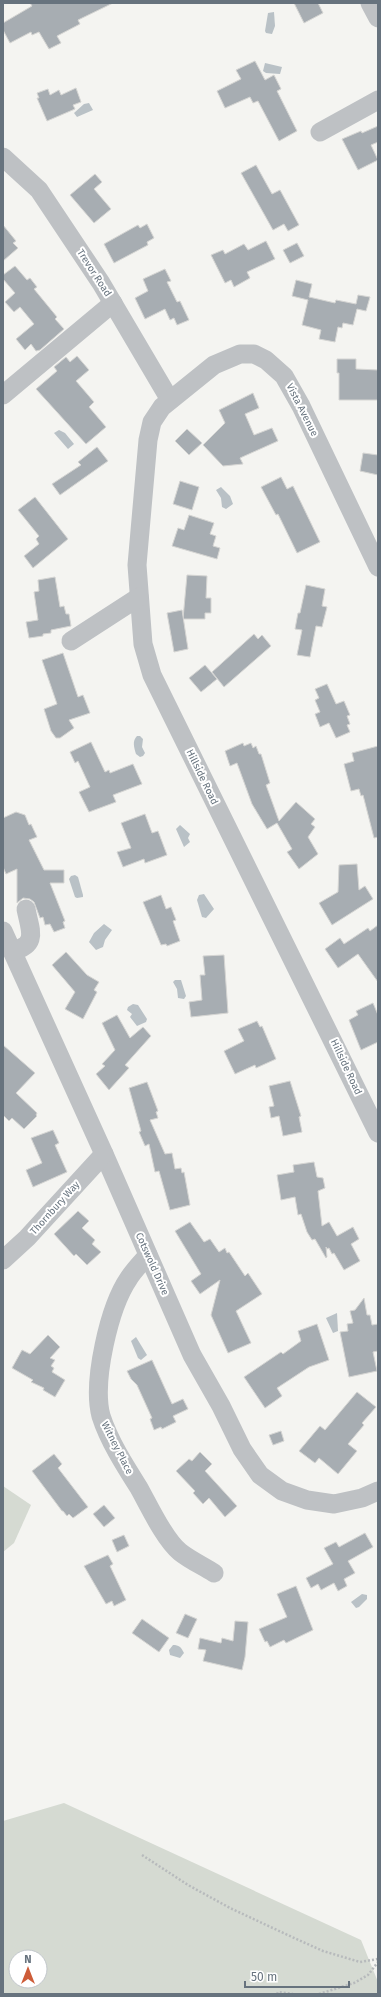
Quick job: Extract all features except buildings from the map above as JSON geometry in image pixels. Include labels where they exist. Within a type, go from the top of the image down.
[{"type":"street","points":[[370,3],[378,18]]},
{"type":"street","points":[[320,132],[378,100]]},
{"type":"street","name":"Trevor Road","points":[[3,157],[39,190],[113,303],[170,400]]},
{"type":"street","points":[[3,395],[113,303]]},
{"type":"street","name":"Vista Avenue","points":[[170,400],[214,365],[240,354],[254,354],[266,360],[284,376],[301,406],[378,567]]},
{"type":"street","name":"Hillside Road","points":[[170,400],[162,407],[152,422],[148,440],[137,565],[143,644],[152,675],[378,1133]]},
{"type":"street","points":[[71,641],[139,597]]},
{"type":"street","points":[[12,951],[22,949],[29,943],[32,935],[26,909]]},
{"type":"street","name":"Cotswold Drive","points":[[3,931],[104,1154],[192,1355],[221,1406],[242,1449],[260,1475],[288,1493],[307,1500],[334,1504],[362,1498],[378,1491]]},
{"type":"street","name":"Thornbury Way","points":[[3,1260],[27,1238],[104,1154]]},
{"type":"street","name":"Witney Place","points":[[148,1255],[128,1278],[114,1308],[107,1331],[101,1364],[101,1415],[122,1459],[163,1530],[179,1551],[214,1572]]},
{"type":"path","points":[[142,1855],[188,1886],[230,1908],[292,1937],[324,1951],[360,1962],[378,1959]]},
{"type":"path","points":[[319,1994],[354,1982],[368,1975],[378,1962]]},
{"type":"path","points":[[277,1994],[278,1992],[293,1994]]},
{"type":"shaded area","points":[[274,12],[275,26],[272,34],[266,33],[268,13]]},
{"type":"shaded area","points":[[265,63],[282,67],[280,74],[266,73],[263,71]]},
{"type":"shaded area","points":[[89,103],[93,110],[77,117],[74,113],[84,104]]},
{"type":"shaded area","points":[[59,430],[65,433],[74,444],[68,449],[54,433]]},
{"type":"shaded area","points":[[221,487],[230,496],[233,504],[226,509],[222,507],[221,498],[216,490]]},
{"type":"shaded area","points":[[137,736],[140,736],[143,739],[142,747],[145,753],[140,757],[136,754],[134,747],[134,740]]},
{"type":"shaded area","points":[[180,825],[190,834],[188,838],[190,842],[184,847],[176,829]]},
{"type":"shaded area","points":[[75,875],[78,877],[83,897],[75,897],[69,879],[71,876]]},
{"type":"shaded area","points":[[204,894],[214,909],[206,918],[202,917],[197,900],[199,895]]},
{"type":"shaded area","points":[[104,924],[112,930],[105,940],[103,947],[96,950],[89,942],[94,933]]},
{"type":"shaded area","points":[[175,980],[181,980],[186,996],[184,999],[178,998],[177,989],[173,982]]},
{"type":"shaded area","points":[[133,1004],[138,1005],[147,1019],[146,1022],[137,1026],[130,1017],[132,1014],[127,1010],[128,1007]]},
{"type":"shaded area","points":[[337,1313],[338,1331],[333,1333],[326,1318]]},
{"type":"shaded area","points":[[136,1337],[147,1355],[141,1360],[138,1358],[131,1341]]},
{"type":"shaded area","points":[[3,1486],[31,1505],[14,1543],[3,1552]]},
{"type":"shaded area","points":[[362,1594],[367,1595],[367,1599],[356,1608],[351,1602]]},
{"type":"shaded area","points":[[173,1645],[178,1646],[183,1651],[184,1653],[180,1658],[170,1655],[169,1650]]},
{"type":"shaded area","points":[[64,1803],[361,1940],[378,1982],[378,1994],[3,1994],[3,1821]]}]
